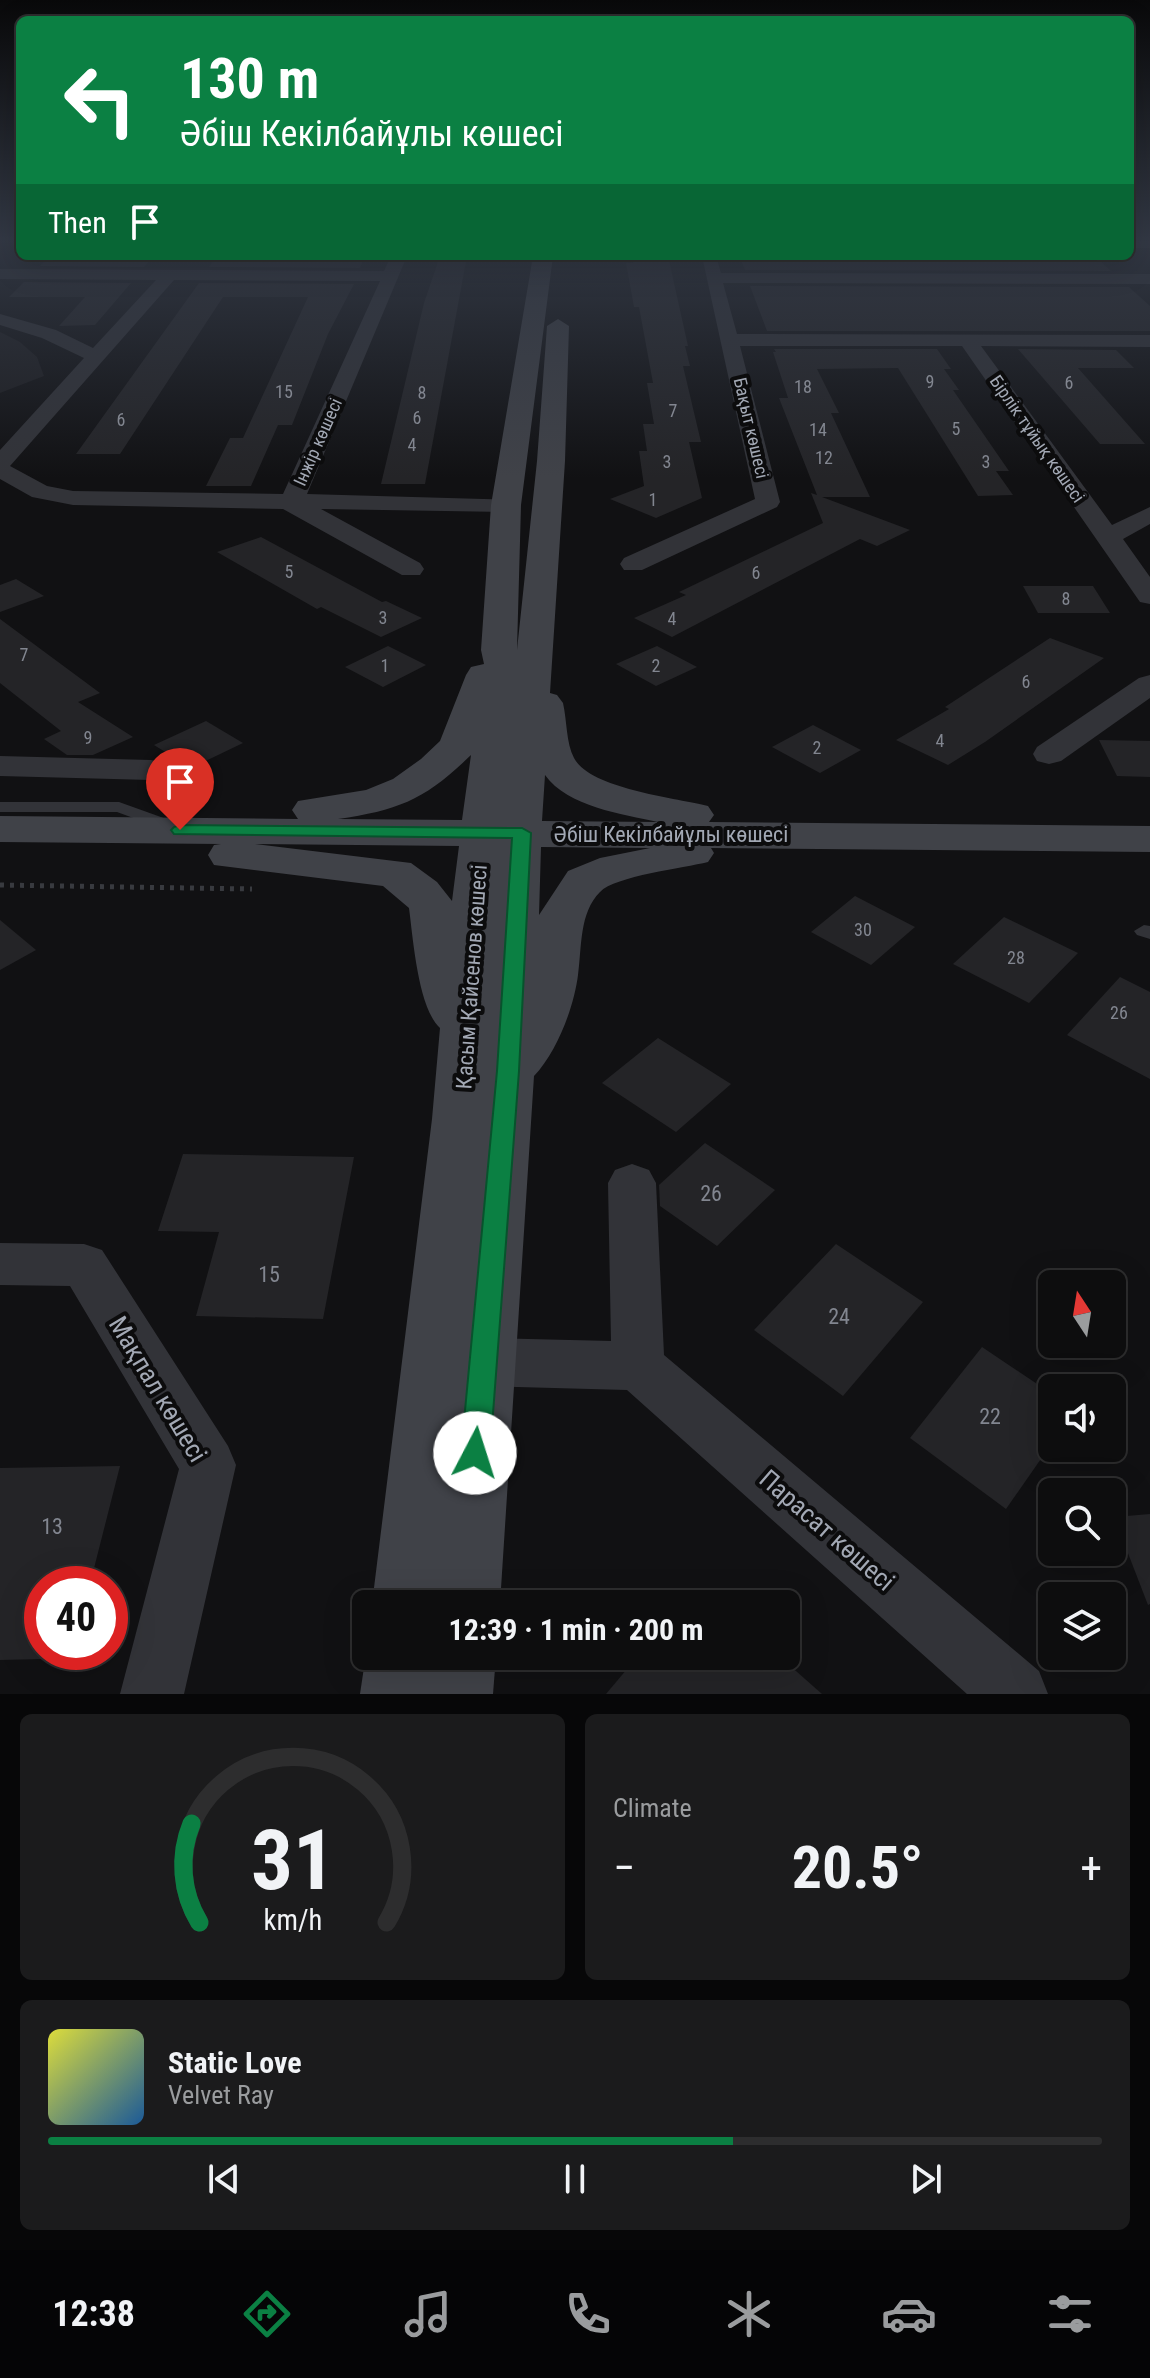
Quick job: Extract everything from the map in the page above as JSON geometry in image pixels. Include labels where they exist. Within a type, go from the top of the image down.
[{"type":"street","points":[[3,320],[49,334],[96,357]]},
{"type":"street","points":[[0,464],[129,320]]},
{"type":"street","name":"Інжір көшесі","points":[[371,320],[291,503],[411,569]]},
{"type":"street","name":"Қасым Қайсенов көшесі","points":[[516,654],[506,505],[533,320]]},
{"type":"street","name":"Қасым Қайсенов көшесі","points":[[463,1590],[484,1362],[486,1060],[516,654],[551,461],[559,320]]},
{"type":"street","name":"Бақыт көшесі","points":[[633,564],[768,502],[726,320]]},
{"type":"street","points":[[731,340],[1150,341]]},
{"type":"street","name":"Бірлік тұйық көшесі","points":[[968,341],[1150,596]]},
{"type":"street","points":[[0,470],[40,492],[73,498],[506,505]]},
{"type":"street","points":[[1106,538],[1150,514]]},
{"type":"street","points":[[180,830],[374,801],[408,788],[458,746],[480,683],[516,654],[555,761],[575,784],[642,806],[797,835]]},
{"type":"street","points":[[1049,754],[1150,684]]},
{"type":"street","points":[[0,766],[151,770]]},
{"type":"street","name":"Әбіш Кекілбайұлы көшесі","points":[[0,829],[1150,839]]},
{"type":"street","points":[[180,830],[209,853],[395,873],[421,892],[432,906],[440,958],[486,1060],[529,1049],[553,979],[561,918],[584,881],[616,868],[797,835]]},
{"type":"street","name":"Қасым Қайсенов көшесі","points":[[412,1590],[436,1364],[486,1060]]},
{"type":"street","points":[[484,1362],[638,1366],[632,1183]]},
{"type":"street","name":"Мақпал көшесі","points":[[0,1264],[84,1265],[208,1465],[152,1694]]},
{"type":"street","name":"Парасат көшесі","points":[[638,1366],[1016,1694]]},
{"type":"street","points":[[400,1694],[403,1670]]},
{"type":"street","points":[[453,1694],[456,1670]]},
{"type":"lane","points":[[0,807],[119,807],[180,830]]},
{"type":"shaded area","points":[[0,332],[20,342],[37,357],[44,376],[0,393]]},
{"type":"building","points":[[64,320],[99,320],[95,325],[59,326]]},
{"type":"building","points":[[172,320],[208,320],[120,454],[76,454]]},
{"type":"building","points":[[297,320],[335,320],[292,425],[278,425],[251,486],[206,486],[230,438],[243,438]]},
{"type":"building","points":[[420,320],[455,320],[425,484],[381,484]]},
{"type":"building","points":[[641,320],[682,320],[690,366],[683,366],[701,442],[689,442],[702,498],[656,518],[610,499],[644,486],[639,451],[647,451],[643,424],[654,424],[647,383],[653,383]]},
{"type":"building","points":[[763,320],[1150,320],[1150,331],[767,331]]},
{"type":"building","points":[[774,349],[937,349],[951,369],[944,369],[959,390],[953,390],[1009,471],[996,471],[1013,495],[978,496],[898,368],[817,369],[839,413],[831,413],[870,497],[822,497],[910,530],[877,546],[860,539],[672,637],[634,618],[686,595],[679,592],[823,523],[811,493],[817,495],[779,398],[788,398]]},
{"type":"building","points":[[1018,349],[1116,350],[1134,368],[1078,368],[1145,444],[1100,444]]},
{"type":"building","points":[[261,537],[382,602],[386,601],[422,618],[381,637],[321,607],[317,609],[217,552]]},
{"type":"building","points":[[16,579],[44,596],[0,612],[0,585]]},
{"type":"building","points":[[1023,586],[1093,586],[1110,613],[1038,613]]},
{"type":"building","points":[[0,619],[100,693],[78,702],[133,737],[93,755],[67,755],[44,739],[61,731],[0,683]]},
{"type":"building","points":[[1050,638],[1104,658],[948,765],[896,740],[949,709],[945,707]]},
{"type":"building","points":[[388,646],[426,665],[383,687],[345,667]]},
{"type":"building","points":[[657,646],[697,667],[656,686],[616,664]]},
{"type":"building","points":[[206,721],[243,743],[191,768],[154,745]]},
{"type":"building","points":[[813,725],[861,750],[820,773],[772,747]]},
{"type":"building","points":[[1099,740],[1150,741],[1150,777],[1117,776]]},
{"type":"building","points":[[855,896],[915,927],[871,965],[811,932]]},
{"type":"building","points":[[1004,917],[1078,953],[1029,1003],[953,964]]},
{"type":"building","points":[[0,920],[36,950],[0,970]]},
{"type":"building","points":[[1120,977],[1150,992],[1150,1079],[1067,1035]]},
{"type":"building","points":[[658,1038],[731,1084],[676,1132],[602,1083]]},
{"type":"building","points":[[705,1143],[775,1190],[717,1246],[660,1206],[659,1185]]},
{"type":"building","points":[[183,1154],[354,1157],[323,1319],[196,1316],[219,1232],[158,1231]]},
{"type":"building","points":[[836,1244],[923,1302],[843,1396],[754,1330]]},
{"type":"building","points":[[982,1347],[1038,1385],[1039,1462],[1006,1509],[910,1438]]},
{"type":"building","points":[[120,1466],[95,1566],[24,1566],[24,1659],[0,1660],[0,1468]]},
{"type":"building","points":[[1150,1514],[1148,1605],[1126,1548],[1126,1516]]},
{"type":"building","points":[[626,1670],[795,1670],[822,1694],[606,1694]]},
{"type":"route","points":[[180,830],[522,833],[508,1071],[475,1453]]}]
